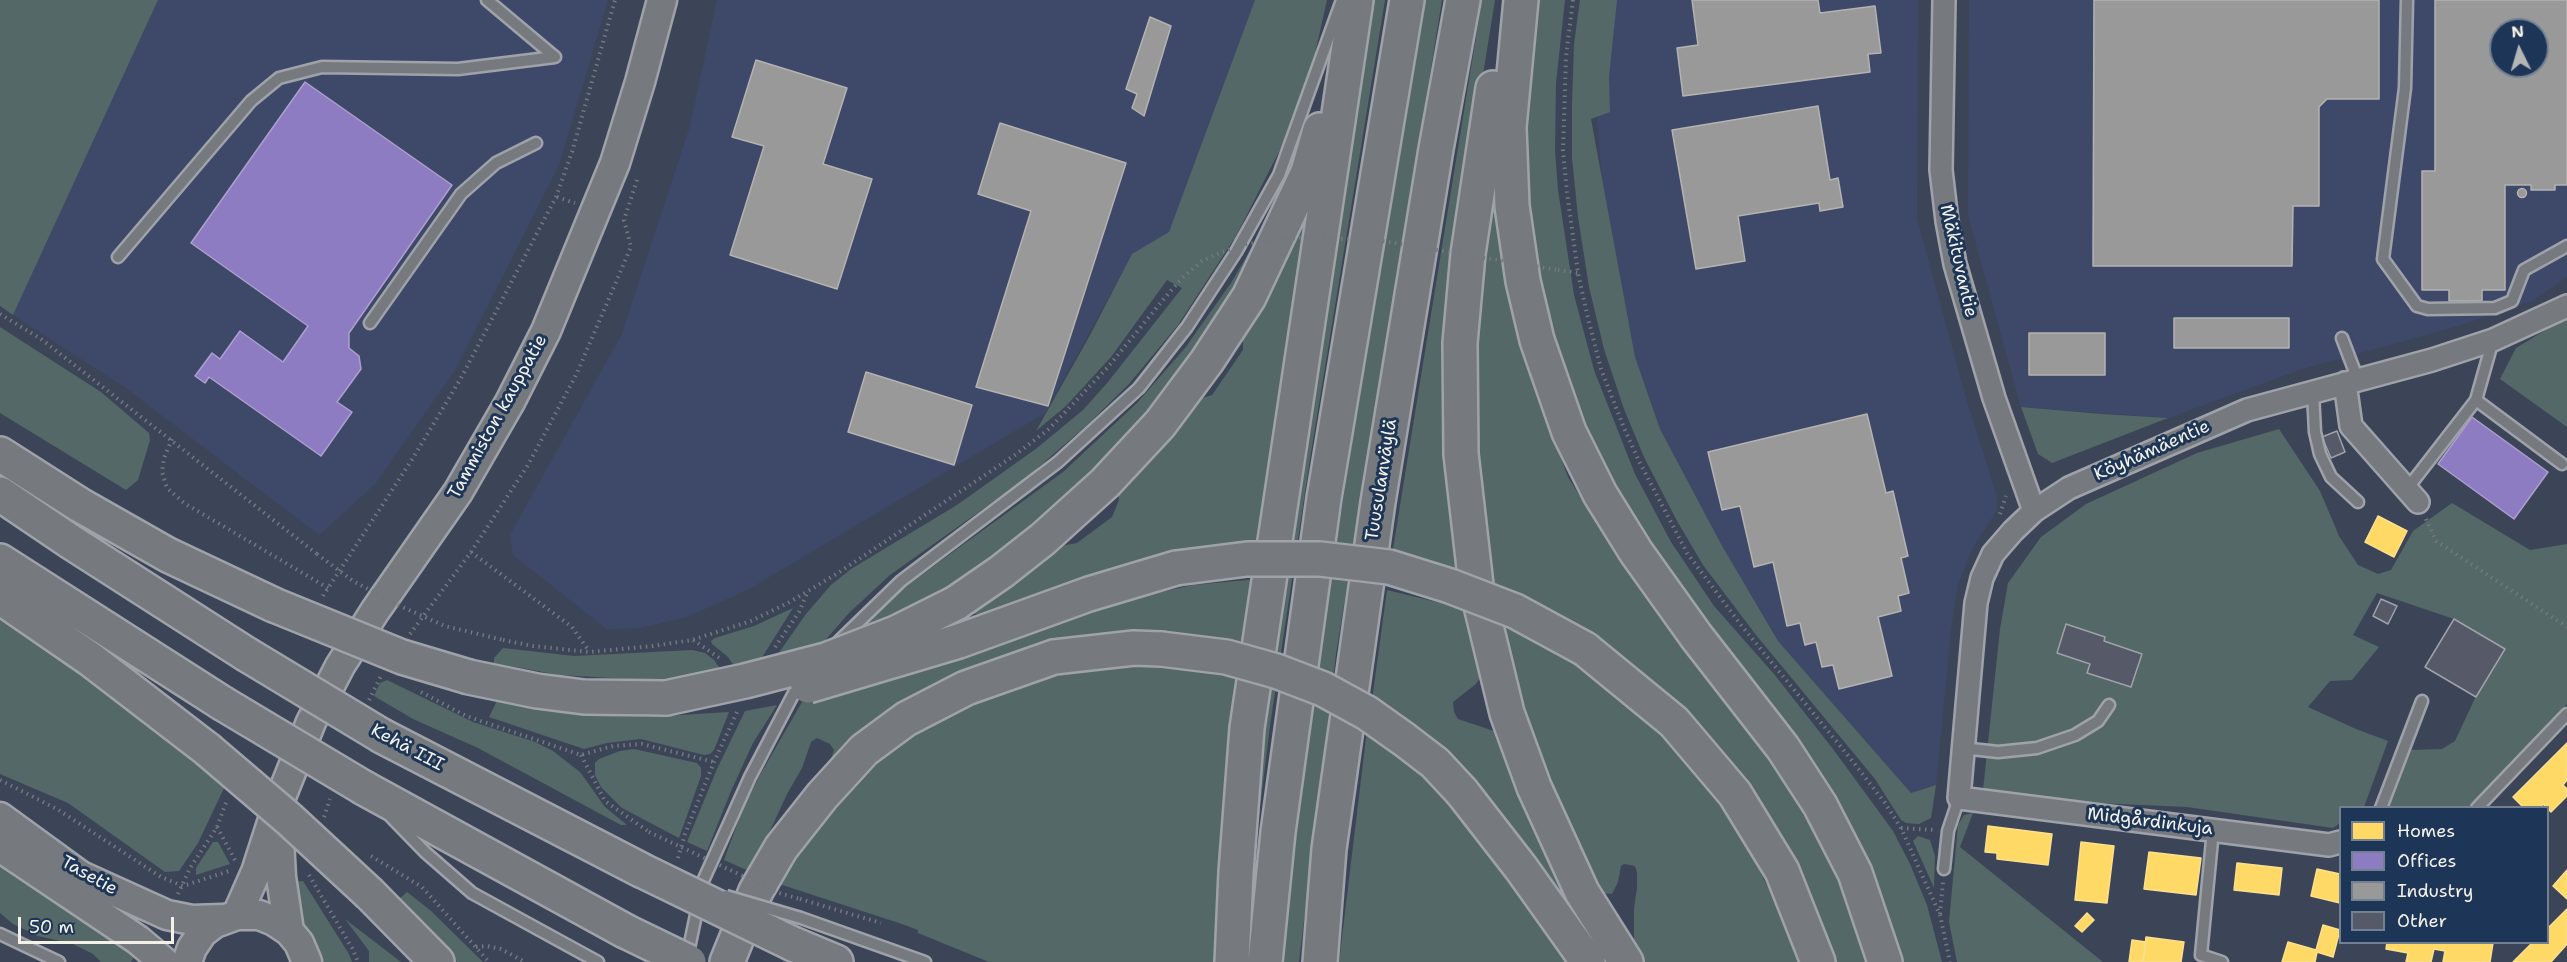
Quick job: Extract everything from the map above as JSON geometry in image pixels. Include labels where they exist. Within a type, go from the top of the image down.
[{"type":"highway","points":[[1265,962],[1278,832],[1324,498],[1407,0]]},
{"type":"highway","name":"Tuusulanväylä","points":[[1320,962],[1329,849],[1378,502],[1463,0]]},
{"type":"highway","points":[[1508,0],[1474,209],[1460,343],[1461,454],[1468,522],[1476,585],[1507,713],[1534,787],[1582,892],[1626,962]]},
{"type":"highway","points":[[1521,0],[1509,128],[1512,206],[1523,281],[1537,340],[1569,432],[1600,494],[1636,552],[1696,636],[1783,748],[1820,805],[1855,873],[1885,962]]},
{"type":"highway","points":[[666,698],[826,660],[896,633],[956,603],[1001,572],[1105,483],[1160,424],[1207,361],[1250,297],[1308,172],[1350,4]]},
{"type":"highway","points":[[1232,962],[1247,728],[1350,4]]},
{"type":"highway","points":[[0,454],[80,505],[168,555],[274,604],[402,657],[469,677],[537,691],[584,697],[748,698],[814,685],[959,641],[1089,594],[1176,568],[1247,559],[1320,559],[1389,567],[1450,586],[1515,611],[1585,649],[1674,722],[1735,794],[1782,871],[1818,962]]},
{"type":"highway","name":"Kehä III","points":[[0,494],[246,654],[382,736],[641,870],[797,931],[836,962]]},
{"type":"highway","points":[[0,561],[222,703],[364,788],[625,931],[688,962]]},
{"type":"highway","points":[[0,597],[90,659],[207,749],[289,819],[370,894],[437,962]]},
{"type":"highway","points":[[727,962],[756,891],[781,848],[822,796],[864,750],[906,719],[966,688],[1014,669],[1054,657],[1134,648],[1226,657],[1276,670],[1323,689],[1367,713],[1435,763],[1462,792],[1521,868],[1588,962]]},
{"type":"main road","name":"Tammiston kauppatie","points":[[230,917],[256,872],[277,807],[311,722],[340,666],[375,611],[458,492],[510,402],[546,331],[615,163],[662,0]]},
{"type":"main road","name":"Tammiston kauppatie","points":[[277,807],[281,877],[290,931]]},
{"type":"main road","name":"Tasetie","points":[[0,817],[81,876],[167,915],[192,920],[259,915],[290,931]]},
{"type":"main road","name":"Tasetie","points":[[0,847],[138,940],[164,962]]},
{"type":"main road","points":[[187,962],[192,948],[202,933],[230,917]]},
{"type":"main road","points":[[290,931],[299,943],[307,962]]},
{"type":"street","name":"Mäkituvantie","points":[[1944,0],[1941,170],[1947,221],[1955,264],[1994,398],[2034,512]]},
{"type":"street","name":"Köyhämäentie","points":[[1959,798],[1976,603],[1982,578],[1993,554],[2034,512],[2069,488],[2185,435],[2247,410],[2432,360],[2493,340],[2567,306]]},
{"type":"street","points":[[2351,382],[2351,426],[2412,496]]},
{"type":"street","name":"Midgårdinkuja","points":[[1959,798],[2329,844],[2339,842]]},
{"type":"lane","points":[[118,257],[251,101],[279,78],[322,68],[458,69],[555,57],[487,0]]},
{"type":"lane","points":[[2407,0],[2405,88],[2383,259],[2417,306],[2428,309],[2495,308],[2512,300],[2524,270],[2567,246]]},
{"type":"lane","points":[[688,962],[703,881],[750,777],[795,691],[848,630],[901,581],[1058,462],[1146,379],[1187,327],[1236,252],[1279,175],[1350,4]]},
{"type":"lane","points":[[370,323],[461,194],[496,163],[536,143]]},
{"type":"lane","points":[[2342,338],[2351,382]]},
{"type":"lane","points":[[2412,496],[2476,400],[2493,340]]},
{"type":"lane","points":[[2313,393],[2315,432],[2320,453],[2331,477],[2358,502]]},
{"type":"lane","points":[[2476,400],[2562,464]]},
{"type":"lane","points":[[2381,806],[2422,700]]},
{"type":"lane","points":[[1962,748],[1998,752],[2037,748],[2075,735],[2098,720],[2109,705]]},
{"type":"lane","points":[[2478,806],[2567,714]]},
{"type":"lane","points":[[364,788],[425,852],[472,893],[598,962]]},
{"type":"lane","points":[[1944,869],[1948,831],[1959,798]]},
{"type":"lane","points":[[2213,830],[2201,955],[2222,962]]},
{"type":"lane","points":[[797,931],[925,962]]},
{"type":"lane","points":[[0,934],[58,962]]},
{"type":"path","points":[[322,599],[413,458],[461,378],[556,197],[572,152],[615,0]]},
{"type":"path","points":[[1573,0],[1566,57],[1563,151],[1578,273],[1601,369],[1639,461],[1687,553],[1741,625],[1851,758],[1901,828],[1940,915],[1950,962]]},
{"type":"path","points":[[403,644],[471,552],[528,465],[577,373],[631,247],[624,220]]},
{"type":"path","points":[[0,314],[41,339],[353,581],[400,606],[445,626],[533,646],[589,652],[642,648],[692,640],[751,621],[808,591],[1005,462],[1049,429],[1108,367],[1182,278],[1202,261],[1222,252],[1247,244],[1306,237],[1383,241],[1578,273]]},
{"type":"path","points":[[172,439],[164,458],[162,472],[167,488],[184,503],[328,588]]},
{"type":"path","points":[[2412,496],[2436,541],[2567,627]]},
{"type":"path","points":[[471,552],[572,627],[589,652]]},
{"type":"path","points":[[773,651],[799,612],[808,591]]},
{"type":"path","points":[[368,702],[383,672],[393,677]]},
{"type":"path","points":[[414,688],[466,716],[580,755],[613,746],[642,744],[714,762]]},
{"type":"path","points":[[675,866],[685,834],[714,762],[741,703]]},
{"type":"path","points":[[580,755],[605,801],[649,832],[779,893],[881,923]]},
{"type":"path","points":[[0,780],[57,809],[161,877],[183,886]]},
{"type":"path","points":[[321,825],[331,794]]},
{"type":"path","points":[[167,915],[190,868],[217,827],[229,796]]},
{"type":"path","points":[[217,827],[240,868]]},
{"type":"path","points":[[1901,828],[1948,831]]},
{"type":"path","points":[[362,850],[422,887],[489,962]]},
{"type":"path","points":[[1940,915],[1944,869]]},
{"type":"path","points":[[307,872],[358,962]]},
{"type":"path","points":[[475,948],[487,946],[501,949],[525,962]]},
{"type":"shaded area","points":[[158,0],[608,0],[559,165],[455,370],[375,484],[319,535],[126,388],[13,315]]},
{"type":"shaded area","points":[[717,0],[1287,0],[1183,251],[1132,255],[1045,413],[749,589],[687,617],[639,628],[607,629],[513,555],[510,535],[622,334],[690,126]]},
{"type":"shaded area","points":[[1604,0],[1918,0],[1917,219],[1965,395],[1996,494],[1997,510],[1973,547],[1958,584],[1951,630],[1936,785],[1911,793],[1778,641],[1721,544],[1660,429],[1635,357],[1602,184],[1594,75]]},
{"type":"shaded area","points":[[1969,0],[2567,0],[2567,277],[2534,300],[2455,327],[2305,368],[2168,418],[2021,407],[1968,215]]},
{"type":"green space","points":[[0,0],[158,0],[13,315],[0,306]]},
{"type":"green space","points":[[1255,0],[1327,0],[1312,67],[1287,136],[1236,236],[1178,325],[1129,384],[1085,427],[1021,482],[890,575],[849,613],[814,653],[771,664],[806,614],[831,585],[851,569],[957,505],[1037,448],[1083,410],[1182,288],[1167,280],[1111,357],[1066,406],[1036,431],[1132,254],[1169,232]]},
{"type":"green space","points":[[1369,0],[1385,0],[1310,459],[1270,726],[1251,881],[1243,866]]},
{"type":"green space","points":[[1423,0],[1442,0],[1336,654],[1299,962],[1282,962],[1304,758],[1372,309]]},
{"type":"green space","points":[[1482,0],[1495,0],[1476,118],[1464,574],[1392,555]]},
{"type":"green space","points":[[1531,0],[1565,0],[1556,83],[1555,150],[1558,190],[1574,295],[1594,370],[1635,474],[1671,542],[1714,606],[1774,674],[1893,831],[1927,905],[1942,962],[1902,962],[1892,925],[1843,814],[1612,497],[1547,338],[1529,248],[1522,131]]},
{"type":"green space","points":[[1580,0],[1617,0],[1609,77],[1610,112],[1591,119],[1635,357],[1660,429],[1721,544],[1778,641],[1911,793],[1936,785],[1931,818],[1919,824],[1906,823],[1901,820],[1875,779],[1756,635],[1703,565],[1644,457],[1624,409],[1604,349],[1589,287],[1578,217],[1572,158],[1572,105],[1574,44]]},
{"type":"green space","points":[[1497,119],[1519,333],[1541,405],[1568,477],[1616,554],[1718,691],[1773,758],[1805,807],[1847,889],[1872,962],[1834,962],[1799,871],[1760,803],[1705,731],[1661,688],[1593,636],[1532,601],[1487,583],[1478,516],[1473,351]]},
{"type":"green space","points":[[1322,156],[1262,545],[1078,579],[988,614],[969,614],[971,608],[1050,548],[1077,543],[1112,517],[1119,500],[1118,486],[1196,400],[1212,395],[1243,350],[1243,328]]},
{"type":"green space","points":[[1269,218],[1275,220],[1197,357],[1133,437],[999,562],[852,639],[898,592],[1063,472],[1137,403],[1185,348],[1231,283]]},
{"type":"green space","points":[[2567,317],[2567,427],[2500,379],[2516,348]]},
{"type":"green space","points":[[0,327],[101,392],[149,433],[150,440],[138,480],[126,490],[0,413]]},
{"type":"green space","points":[[2021,407],[2168,418],[2052,463],[2038,454]]},
{"type":"green space","points":[[2279,429],[2320,491],[2339,536],[2358,565],[2378,574],[2391,570],[2413,531],[2452,503],[2530,550],[2567,544],[2567,704],[2471,806],[2389,806],[2411,750],[2442,749],[2455,741],[2476,696],[2504,649],[2454,619],[2377,593],[2353,635],[2379,647],[2352,680],[2330,681],[2308,707],[2388,741],[2364,806],[2339,806],[2339,824],[2333,828],[2187,807],[2074,802],[1983,790],[2000,629],[2008,583],[2041,537],[2086,504],[2197,453]]},
{"type":"green space","points":[[1258,579],[1247,649],[1091,641],[828,767],[834,750],[830,744],[817,738],[811,742],[802,768],[787,794],[751,872],[724,860],[742,811],[802,702],[1116,602],[1193,585]]},
{"type":"green space","points":[[1387,590],[1449,605],[1471,613],[1484,671],[1476,684],[1453,702],[1454,712],[1458,719],[1497,732],[1611,962],[1599,962],[1372,700]]},
{"type":"green space","points":[[793,608],[756,667],[737,670],[728,657],[712,644],[711,641],[715,638],[754,626]]},
{"type":"green space","points":[[0,617],[76,668],[183,750],[225,786],[198,843],[179,871],[165,872],[68,803],[0,774]]},
{"type":"green space","points":[[1495,623],[1569,660],[1632,709],[1678,750],[1726,812],[1756,863],[1781,914],[1798,962],[1639,962],[1634,955],[1634,908],[1637,888],[1635,866],[1624,864],[1621,866],[1618,882],[1612,894],[1599,893],[1531,747]]},
{"type":"green space","points":[[503,648],[574,656],[692,650],[705,653],[714,660],[723,673],[681,679],[647,680],[559,675],[494,663],[494,658]]},
{"type":"green space","points":[[1137,661],[1244,675],[1220,962],[989,962],[918,933],[918,930],[905,925],[770,881],[850,777],[949,709],[1053,671]]},
{"type":"green space","points":[[387,680],[473,722],[535,742],[553,751],[580,772],[605,807],[627,825],[621,825],[478,748],[413,719],[374,696],[380,683]]},
{"type":"green space","points":[[498,699],[560,711],[601,715],[648,717],[729,712],[714,750],[710,754],[704,755],[641,739],[607,743],[584,749],[489,717]]},
{"type":"green space","points":[[777,705],[753,743],[707,851],[687,842],[717,769],[745,711]]},
{"type":"green space","points":[[1367,730],[1395,746],[1463,812],[1570,962],[1339,962]]},
{"type":"green space","points":[[634,749],[697,763],[701,768],[701,776],[679,838],[622,808],[601,787],[595,775],[595,763],[599,759],[620,751]]},
{"type":"green space","points":[[1973,813],[1960,847],[2103,962],[1957,962],[1949,922],[1958,825],[1964,815]]},
{"type":"green space","points":[[1918,836],[1930,840],[1935,856],[1934,888],[1913,841]]},
{"type":"green space","points":[[213,842],[218,842],[230,864],[196,875],[196,868]]},
{"type":"green space","points":[[0,863],[134,957],[131,962],[101,962],[93,954],[73,944],[38,936],[13,924],[0,913]]},
{"type":"green space","points":[[303,881],[352,962],[320,962],[312,939],[295,906],[289,882]]},
{"type":"green space","points":[[407,892],[430,910],[483,962],[457,962],[398,900]]},
{"type":"green space","points":[[345,919],[401,962],[369,962],[369,951]]},
{"type":"building: Homes","points":[[2378,516],[2407,531],[2394,557],[2365,542]]},
{"type":"building: Homes","points":[[2567,743],[2567,780],[2563,785],[2567,789],[2567,796],[2551,812],[2549,806],[2543,804],[2542,806],[2522,806],[2513,797]]},
{"type":"building: Homes","points":[[1988,826],[2052,834],[2048,865],[1997,859],[1997,853],[1985,852]]},
{"type":"building: Homes","points":[[2081,842],[2114,846],[2107,903],[2075,900]]},
{"type":"building: Homes","points":[[2149,852],[2201,858],[2196,895],[2144,889]]},
{"type":"building: Homes","points":[[2237,863],[2282,868],[2279,895],[2234,890]]},
{"type":"building: Homes","points":[[2317,869],[2339,874],[2339,903],[2311,896]]},
{"type":"building: Homes","points":[[2567,870],[2567,899],[2553,886]]},
{"type":"building: Homes","points":[[2567,909],[2567,944],[2551,962],[2513,962],[2531,944],[2549,944],[2549,927]]},
{"type":"building: Homes","points":[[2087,913],[2094,920],[2082,932],[2075,926]]},
{"type":"building: Homes","points":[[2323,925],[2339,930],[2333,957],[2317,952],[2315,962],[2282,962],[2288,942],[2316,950]]},
{"type":"building: Homes","points":[[2146,937],[2184,942],[2181,962],[2143,962]]},
{"type":"building: Homes","points":[[2132,940],[2146,942],[2143,962],[2129,962]]},
{"type":"building: Homes","points":[[2387,944],[2493,944],[2490,962],[2443,962],[2445,951],[2434,949],[2431,962],[2406,962],[2408,953],[2386,949]]},
{"type":"building: Offices","points":[[305,82],[452,185],[349,333],[349,348],[359,356],[361,369],[337,402],[352,412],[321,456],[209,377],[205,383],[195,376],[212,353],[220,359],[240,331],[283,362],[308,326],[191,243]]},
{"type":"building: Offices","points":[[2472,417],[2548,472],[2514,519],[2438,464]]},
{"type":"building: Industry","points":[[1692,0],[1818,0],[1820,13],[1875,6],[1881,53],[1868,54],[1870,72],[1683,96],[1677,48],[1698,45]]},
{"type":"building: Industry","points":[[2094,0],[2379,0],[2379,99],[2327,99],[2319,107],[2319,206],[2293,206],[2292,266],[2093,266]]},
{"type":"building: Industry","points":[[2435,0],[2567,0],[2567,185],[2555,185],[2555,190],[2531,190],[2531,185],[2505,185],[2505,290],[2482,290],[2482,301],[2449,301],[2449,290],[2422,290],[2422,171],[2435,171]]},
{"type":"building: Industry","points":[[1150,17],[1171,26],[1144,116],[1132,108],[1137,94],[1126,89]]},
{"type":"building: Industry","points":[[756,60],[847,88],[823,164],[872,179],[837,289],[730,255],[764,146],[732,137]]},
{"type":"building: Industry","points":[[1818,106],[1830,180],[1838,178],[1843,207],[1820,211],[1819,203],[1738,216],[1745,261],[1696,269],[1672,130]]},
{"type":"building: Industry","points":[[1000,123],[1126,163],[1048,406],[976,387],[1031,211],[978,194]]},
{"type":"building: Industry","points":[[2522,188],[2527,193],[2522,198],[2517,193]]},
{"type":"building: Industry","points":[[2174,318],[2289,318],[2289,348],[2174,348]]},
{"type":"building: Industry","points":[[2029,333],[2105,333],[2105,375],[2029,375]]},
{"type":"building: Industry","points":[[866,372],[972,405],[954,465],[848,432]]},
{"type":"building: Industry","points":[[1867,414],[1886,493],[1893,491],[1908,556],[1901,558],[1909,593],[1898,596],[1901,611],[1878,617],[1892,676],[1839,689],[1833,665],[1822,667],[1816,642],[1805,645],[1800,623],[1787,626],[1773,562],[1754,567],[1740,506],[1722,510],[1708,452]]},
{"type":"building: Other","points":[[2337,431],[2345,452],[2331,458],[2322,437]]},
{"type":"building: Other","points":[[2381,599],[2397,606],[2388,624],[2373,616]]},
{"type":"building: Other","points":[[2454,619],[2505,649],[2476,697],[2425,667]]},
{"type":"building: Other","points":[[2066,624],[2105,637],[2104,641],[2142,654],[2131,687],[2087,673],[2090,664],[2057,653]]}]
